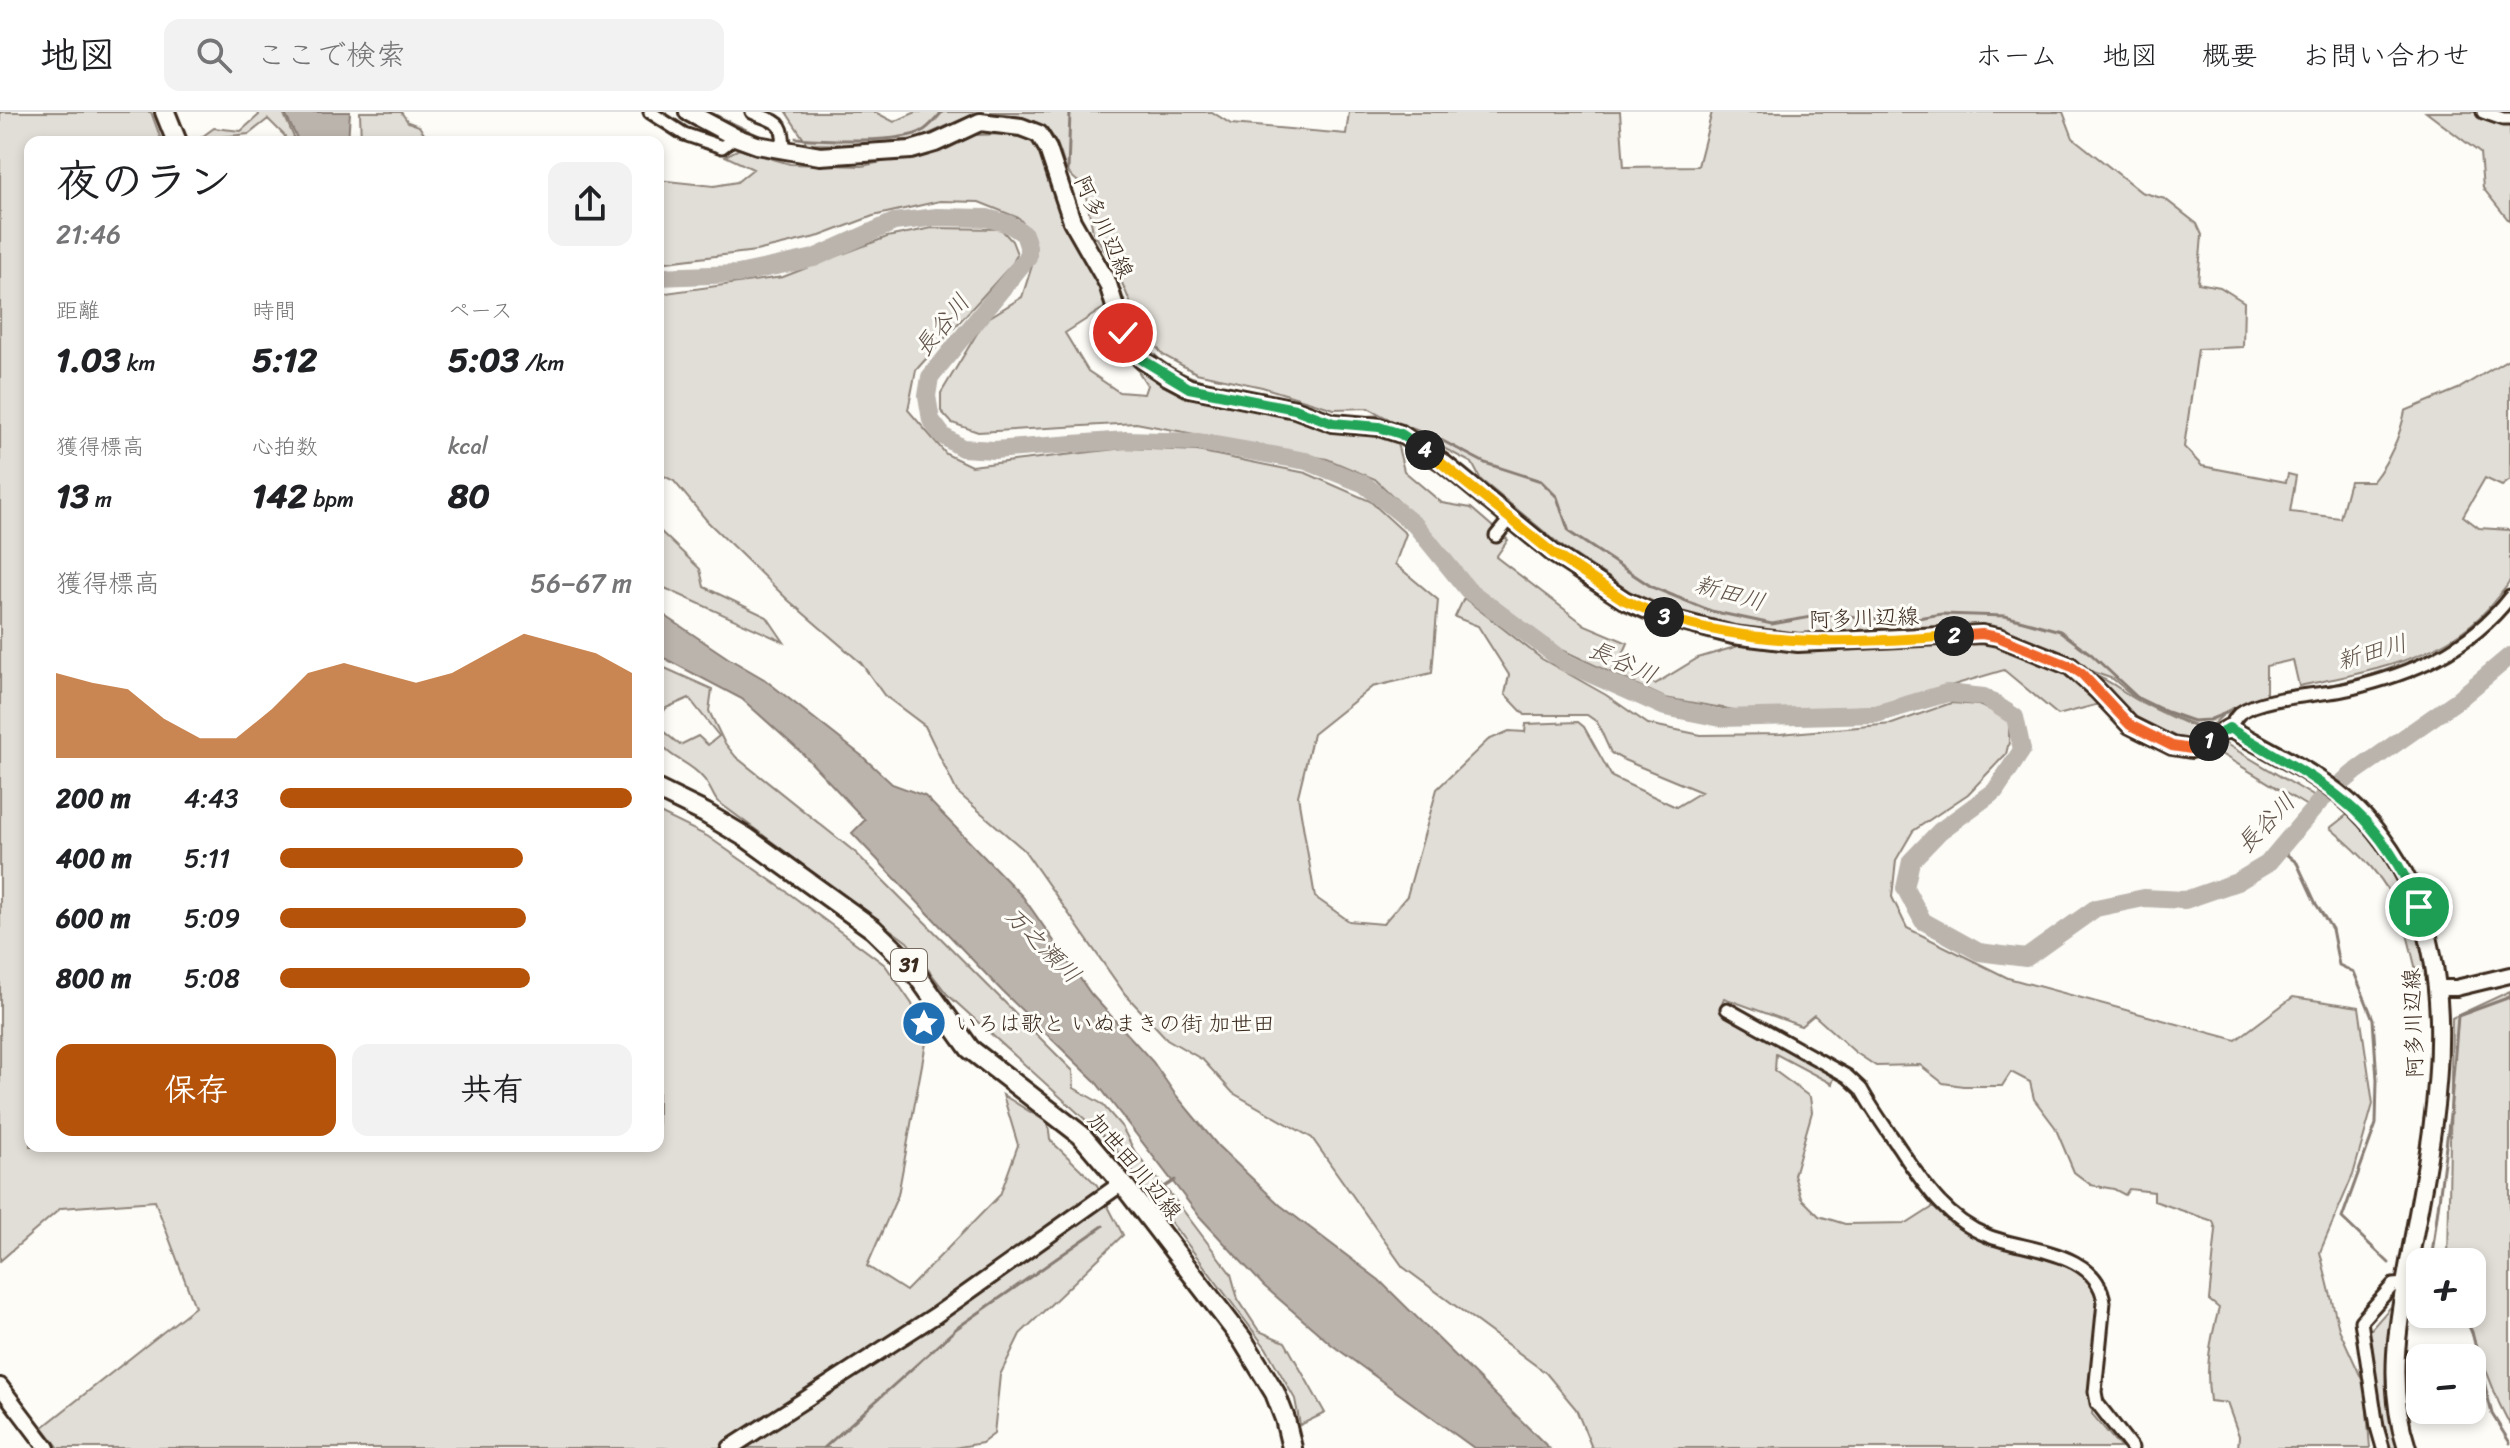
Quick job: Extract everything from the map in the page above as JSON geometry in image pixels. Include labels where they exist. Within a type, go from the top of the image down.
[{"type":"main road","points":[[165,112],[175,136]]},
{"type":"main road","points":[[688,112],[735,137],[780,150]]},
{"type":"main road","name":"阿多川辺線","points":[[780,150],[820,156],[911,150],[935,143],[980,122],[1021,127],[1039,134],[1048,149],[1072,221],[1108,284],[1123,333],[1141,359],[1189,388],[1295,409],[1333,423],[1379,427],[1401,434],[1443,463],[1554,554],[1624,600],[1676,621],[1733,635],[1798,643],[1982,634],[1998,637],[2070,666],[2082,674],[2130,725],[2172,746],[2191,749],[2229,728],[2324,785],[2354,807],[2391,850],[2410,887],[2431,944],[2437,988],[2436,1109],[2395,1356],[2397,1412],[2407,1448]]},
{"type":"main road","name":"加世田川辺線","points":[[664,793],[747,838],[873,929],[909,964],[970,1049],[1081,1135],[1122,1183],[1261,1366],[1285,1419],[1292,1448]]},
{"type":"street","points":[[650,112],[684,134],[722,147],[735,137]]},
{"type":"street","points":[[752,112],[773,119],[780,125],[784,134],[780,150]]},
{"type":"street","points":[[2483,112],[2510,119]]},
{"type":"street","points":[[1496,536],[1511,518]]},
{"type":"street","points":[[2229,728],[2238,715],[2258,705],[2347,690],[2426,664],[2475,636],[2510,597]]},
{"type":"street","points":[[2437,988],[2456,988],[2510,975]]},
{"type":"street","points":[[1727,1009],[1847,1076],[1861,1089],[1931,1194],[1954,1218],[1989,1237],[2066,1259],[2097,1280],[2104,1302],[2095,1392],[2097,1403],[2132,1448]]},
{"type":"street","points":[[730,1448],[936,1315],[1122,1183]]},
{"type":"street","points":[[2383,1448],[2361,1321],[2393,1285],[2405,1284]]},
{"type":"street","points":[[0,1386],[47,1448]]},
{"type":"shaded area","points":[[0,112],[151,112],[160,136],[24,136],[24,1152],[664,1152],[664,815],[707,836],[885,965],[912,1004],[926,1043],[898,1195],[867,1266],[906,1291],[1000,1195],[1018,1145],[1003,1095],[1048,1123],[1050,1140],[1097,1185],[1123,1235],[1020,1334],[1000,1375],[994,1434],[982,1443],[954,1448],[59,1448],[43,1427],[195,1307],[155,1201],[61,1208],[0,1261]]},
{"type":"shaded area","points":[[258,112],[283,112],[293,136],[285,136],[268,119],[249,134],[203,136],[214,128],[241,131],[259,115]]},
{"type":"shaded area","points":[[360,112],[401,112],[408,122],[419,126],[425,136],[361,136]]},
{"type":"shaded area","points":[[786,112],[875,112],[894,122],[916,112],[979,112],[917,139],[859,145],[807,144]]},
{"type":"shaded area","points":[[990,112],[1212,112],[1231,124],[1346,134],[1349,112],[1620,112],[1624,167],[1698,166],[1712,112],[2063,112],[2073,138],[2141,192],[2165,199],[2197,224],[2202,235],[2198,283],[2220,287],[2244,302],[2243,347],[2198,349],[2184,447],[2202,466],[2286,482],[2288,474],[2296,476],[2290,512],[2340,518],[2350,481],[2373,481],[2393,448],[2405,411],[2458,389],[2510,358],[2510,480],[2502,486],[2485,478],[2463,516],[2479,528],[2510,530],[2510,580],[2476,620],[2455,636],[2406,660],[2299,686],[2293,660],[2266,666],[2266,695],[2228,710],[2207,730],[2169,715],[2132,695],[2113,679],[2050,649],[1993,627],[1972,626],[1871,637],[1814,637],[1729,625],[1680,613],[1631,592],[1563,547],[1481,480],[1472,463],[1368,408],[1334,409],[1262,387],[1196,373],[1163,355],[1141,328],[1117,271],[1093,232],[1084,186],[1066,169],[1054,138],[1034,121]]},
{"type":"shaded area","points":[[2426,112],[2510,112],[2510,222],[2483,188],[2480,153]]},
{"type":"shaded area","points":[[1008,134],[1029,140],[1044,151],[1069,229],[1110,304],[1065,333],[1088,371],[1119,392],[1144,394],[1147,385],[1131,360],[1183,395],[1297,418],[1341,432],[1363,431],[1396,439],[1404,471],[1442,503],[1471,508],[1508,540],[1496,557],[1585,625],[1628,643],[1619,663],[1655,684],[1698,658],[1745,644],[1855,650],[1966,642],[1993,644],[2039,660],[2076,677],[2103,703],[2058,715],[2004,670],[1882,706],[1740,711],[1665,698],[1558,648],[1477,590],[1422,524],[1375,479],[1327,459],[1136,423],[978,432],[952,423],[941,411],[941,393],[985,320],[1022,297],[1036,253],[1033,236],[1019,218],[979,202],[940,201],[873,216],[820,236],[756,251],[664,262],[664,181],[714,186],[737,182],[753,169],[725,156],[739,149],[790,164],[862,166],[947,149],[975,135]]},
{"type":"shaded area","points":[[932,228],[1001,229],[1012,241],[1017,254],[1013,263],[916,370],[908,410],[946,454],[971,466],[1125,448],[1197,451],[1306,473],[1370,501],[1406,534],[1395,564],[1438,600],[1432,673],[1372,687],[1313,734],[1298,796],[1315,897],[1349,921],[1383,924],[1407,896],[1437,789],[1488,740],[1509,731],[1525,732],[1526,724],[1578,722],[1584,727],[1612,777],[1676,807],[1701,792],[1611,753],[1597,722],[1587,715],[1525,715],[1505,694],[1509,675],[1478,626],[1455,617],[1464,598],[1542,659],[1606,695],[1648,724],[1701,735],[1780,734],[1892,724],[1951,703],[1978,705],[2009,720],[2006,754],[1968,794],[1913,831],[1896,860],[1892,897],[1907,928],[2008,978],[2236,1040],[2293,997],[2359,1007],[2373,1104],[2353,1175],[2320,1252],[2339,1329],[2365,1386],[2370,1448],[2238,1448],[2239,1436],[2227,1403],[2210,1401],[2209,1354],[2219,1308],[2209,1300],[2216,1230],[2213,1221],[2154,1201],[2154,1192],[2129,1189],[2125,1195],[2114,1189],[2091,1185],[2074,1172],[2055,1127],[2034,1099],[2030,1082],[2011,1072],[2002,1086],[1963,1086],[1943,1083],[1920,1065],[1876,1066],[1855,1052],[1814,1015],[1801,1026],[1724,998],[1720,1008],[1735,1019],[1835,1075],[1832,1084],[1776,1054],[1775,1071],[1810,1097],[1812,1112],[1794,1175],[1801,1198],[1819,1216],[1845,1224],[1908,1223],[1933,1207],[1951,1224],[1986,1240],[2065,1262],[2094,1282],[2099,1307],[2092,1414],[2121,1448],[1592,1448],[1576,1409],[1546,1373],[1403,1267],[1312,1138],[1233,1093],[1203,1060],[1167,1039],[1125,994],[1024,850],[957,792],[925,726],[884,695],[861,663],[788,600],[708,522],[674,481],[664,476],[664,293],[783,277],[887,237]]},
{"type":"shaded area","points":[[664,535],[700,569],[704,587],[767,617],[784,642],[664,588]]},
{"type":"shaded area","points":[[664,668],[712,689],[709,711],[724,742],[736,757],[856,853],[1073,1071],[1074,1088],[1102,1104],[1122,1127],[1135,1152],[1231,1274],[1238,1299],[1259,1331],[1285,1342],[1325,1413],[1300,1425],[1295,1399],[1266,1348],[1111,1143],[947,994],[907,942],[717,801],[696,771],[667,751],[664,747],[664,732],[680,745],[698,736],[708,745],[719,736],[689,698],[664,711]]},
{"type":"shaded area","points":[[2093,675],[2155,709],[2211,734],[2195,742],[2164,737],[2125,713]]},
{"type":"shaded area","points":[[2221,741],[2315,797],[2307,806],[2211,748]]},
{"type":"shaded area","points":[[2348,814],[2379,847],[2402,887],[2417,930],[2427,975],[2418,977],[2404,924],[2388,890],[2362,857],[2330,828]]},
{"type":"shaded area","points":[[2510,991],[2510,1425],[2486,1370],[2486,1344],[2476,1344],[2470,1328],[2486,1328],[2486,1248],[2448,1248],[2452,1018]]},
{"type":"shaded area","points":[[2394,1303],[2388,1376],[2391,1412],[2399,1448],[2389,1448],[2366,1335]]},
{"type":"water","points":[[284,112],[350,112],[348,136],[296,136]]},
{"type":"water","name":"万之瀬川","points":[[664,615],[764,679],[862,756],[892,784],[925,796],[1023,897],[1091,994],[1153,1062],[1218,1146],[1280,1205],[1379,1280],[1549,1448],[1474,1448],[1332,1345],[1264,1286],[1200,1217],[1095,1081],[1002,991],[852,833],[865,820],[803,754],[742,699],[664,658]]},
{"type":"waterway","name":"新田川","points":[[709,112],[755,134]]},
{"type":"waterway","name":"新田川","points":[[796,138],[862,140],[899,137],[924,130],[942,112]]},
{"type":"waterway","name":"新田川","points":[[1068,171],[1070,112]]},
{"type":"waterway","name":"新田川","points":[[1079,214],[1083,224]]},
{"type":"waterway","name":"長谷川","points":[[664,277],[738,274],[814,258],[894,222],[937,217],[987,218],[1009,224],[1024,234],[1028,257],[930,377],[927,396],[931,420],[943,436],[962,448],[994,450],[1126,440],[1199,442],[1306,461],[1364,484],[1416,526],[1468,590],[1566,663],[1665,707],[1721,718],[1876,714],[1947,693],[1984,697],[2015,717],[2022,750],[1995,791],[1940,831],[1911,861],[1905,888],[1923,921],[1979,952],[2026,958],[2096,908],[2144,898],[2185,900],[2237,882],[2267,864],[2321,800],[2355,772],[2459,699],[2510,656]]},
{"type":"waterway","name":"新田川","points":[[1095,245],[1117,281],[1137,333],[1151,352],[1167,365],[1207,382],[1294,401]]},
{"type":"waterway","name":"新田川","points":[[1355,417],[1377,416],[1439,439],[1485,463],[1541,481],[1557,497],[1569,532],[1652,587],[1711,611],[1772,624],[1828,614],[1899,621],[1942,614],[2005,616],[2060,631],[2092,655],[2138,698],[2167,712],[2193,721],[2209,720],[2236,709]]},
{"type":"waterway","name":"新田川","points":[[2269,696],[2359,679],[2439,650]]},
{"type":"waterway","points":[[2280,849],[2297,863],[2316,904],[2332,929],[2339,965],[2354,972],[2373,1019],[2376,1124],[2342,1218],[2389,1263]]},
{"type":"waterway","points":[[2433,1248],[2450,1115],[2458,1016],[2510,997]]},
{"type":"waterway","points":[[1158,1191],[1175,1180]]},
{"type":"waterway","points":[[824,1448],[957,1328],[1103,1226]]},
{"type":"waterway","points":[[2470,1328],[2492,1414],[2510,1443]]},
{"type":"place","name":"いろは歌と いぬまきの街 加世田","points":[[924,1023]]},
{"type":"route","points":[[1123,333],[1141,359],[1189,388],[1295,409],[1333,423],[1379,427],[1401,434],[1443,463],[1554,554],[1624,600],[1660,616],[1733,635],[1798,643],[1982,634],[1998,637],[2070,666],[2082,674],[2130,725],[2172,746],[2191,749],[2229,728],[2324,785],[2354,807],[2391,850],[2419,907]]}]
